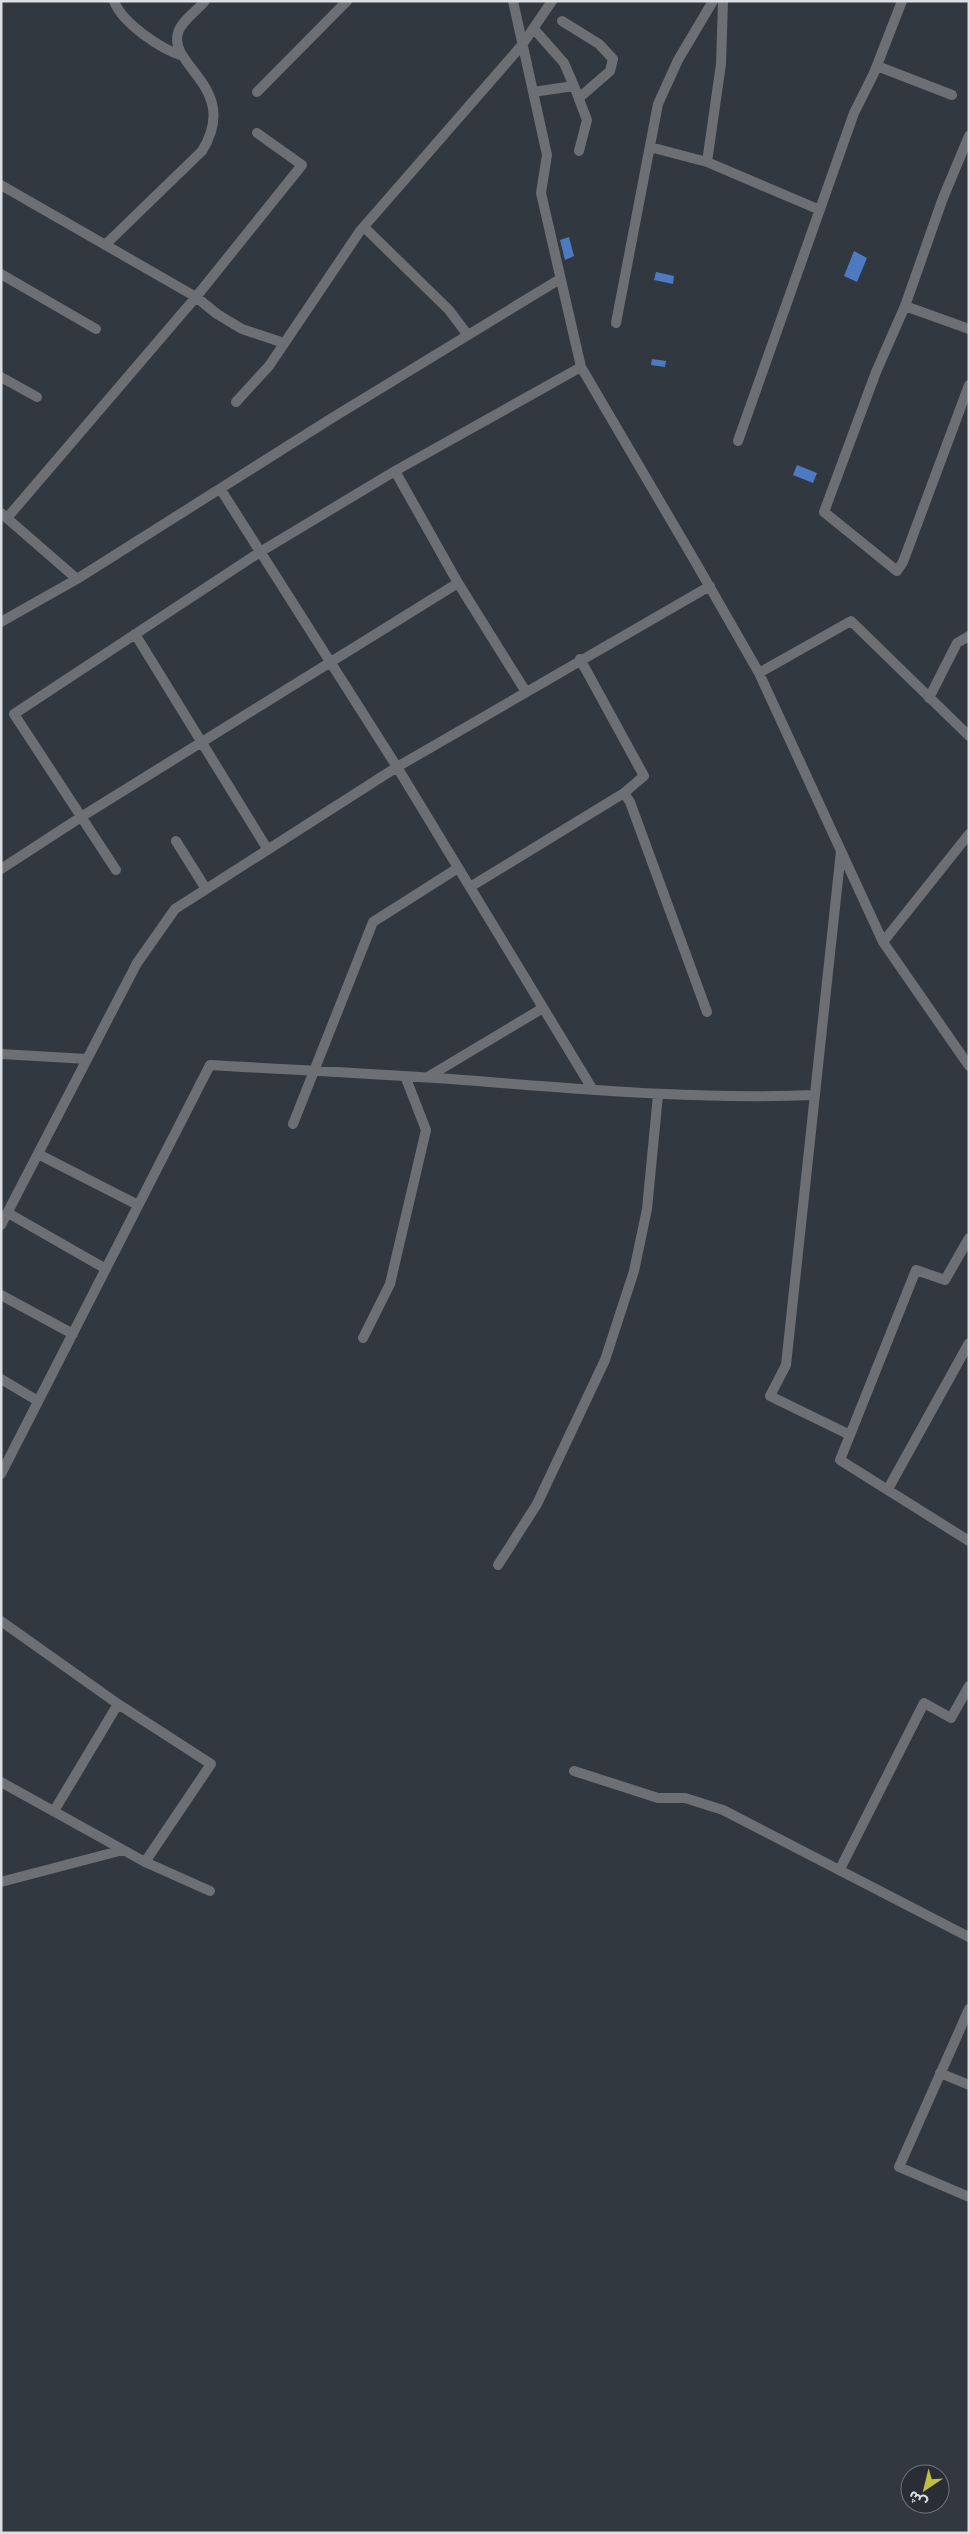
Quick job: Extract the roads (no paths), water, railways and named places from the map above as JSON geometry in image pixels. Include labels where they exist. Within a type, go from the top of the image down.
[{"type":"street","points":[[114,1],[117,9],[148,38],[183,56]]},
{"type":"street","points":[[105,245],[202,151],[212,136],[214,124],[211,101],[202,81],[180,52],[178,34],[182,25],[205,1]]},
{"type":"street","points":[[257,92],[347,1]]},
{"type":"street","points":[[512,1],[547,155],[541,193],[581,368],[710,586],[759,673],[883,942],[969,1066]]},
{"type":"street","points":[[236,402],[268,366],[364,227],[522,45],[552,1]]},
{"type":"street","points":[[616,323],[658,104],[678,60],[713,1]]},
{"type":"street","points":[[707,162],[721,64],[723,1]]},
{"type":"street","points":[[738,441],[854,114],[902,1]]},
{"type":"street","points":[[562,21],[599,44],[614,59],[610,71],[579,98]]},
{"type":"street","points":[[534,28],[564,63],[579,98],[587,120],[580,151]]},
{"type":"street","points":[[876,66],[952,95]]},
{"type":"street","points":[[533,92],[574,86]]},
{"type":"street","points":[[77,579],[4,516],[196,297],[302,165],[257,133]]},
{"type":"street","points":[[969,136],[943,198],[905,306],[876,372],[824,512],[896,571],[903,562],[969,385]]},
{"type":"street","points":[[650,147],[707,162],[820,210]]},
{"type":"street","points":[[1,185],[196,297],[217,314],[242,329],[284,343]]},
{"type":"street","points":[[364,227],[449,310],[467,334]]},
{"type":"street","points":[[1,274],[96,329]]},
{"type":"street","points":[[1,622],[77,579],[467,334],[560,279]]},
{"type":"street","points":[[905,306],[969,329]]},
{"type":"street","points":[[116,870],[14,714],[260,552],[395,471],[581,368]]},
{"type":"street","points":[[1,376],[36,397]]},
{"type":"street","points":[[395,471],[458,583],[526,692]]},
{"type":"street","points":[[220,490],[397,768],[593,1090]]},
{"type":"street","points":[[1,869],[201,741],[458,583]]},
{"type":"street","points":[[1,1225],[142,956],[175,909],[397,768],[580,659],[710,586]]},
{"type":"street","points":[[759,673],[851,621],[969,736]]},
{"type":"street","points":[[135,634],[268,850]]},
{"type":"street","points":[[929,698],[957,643],[969,636]]},
{"type":"street","points":[[470,888],[624,794],[644,776],[580,659]]},
{"type":"street","points":[[624,794],[630,802],[707,1012]]},
{"type":"street","points":[[883,942],[969,834]]},
{"type":"street","points":[[176,841],[206,890]]},
{"type":"street","points":[[841,850],[786,1365],[770,1396],[850,1435]]},
{"type":"street","points":[[293,1124],[373,922],[458,868]]},
{"type":"street","points":[[426,1078],[543,1008]]},
{"type":"street","points":[[1,1054],[87,1059]]},
{"type":"street","points":[[1,1474],[4,1462],[73,1334],[210,1065],[405,1076],[658,1095],[769,1097],[815,1095]]},
{"type":"street","points":[[363,1338],[390,1284],[426,1130],[405,1076]]},
{"type":"street","points":[[498,1565],[537,1504],[605,1360],[634,1271],[647,1209],[658,1095]]},
{"type":"street","points":[[38,1154],[138,1205]]},
{"type":"street","points":[[8,1213],[106,1269]]},
{"type":"street","points":[[969,1238],[945,1280],[916,1270],[840,1460],[888,1488],[969,1541]]},
{"type":"street","points":[[1,1295],[73,1334]]},
{"type":"street","points":[[888,1488],[969,1343]]},
{"type":"street","points":[[1,1379],[38,1401]]},
{"type":"street","points":[[1,1621],[118,1704],[211,1764],[145,1862]]},
{"type":"street","points":[[840,1869],[924,1703],[951,1718],[969,1686]]},
{"type":"street","points":[[54,1811],[118,1704]]},
{"type":"street","points":[[574,1771],[658,1798],[685,1798],[722,1810],[969,1937]]},
{"type":"street","points":[[1,1782],[145,1862],[210,1891]]},
{"type":"street","points":[[1,1882],[123,1850]]},
{"type":"street","points":[[969,2009],[899,2168],[969,2196]]},
{"type":"street","points":[[940,2073],[969,2086]]},
{"type":"water","points":[[569,237],[574,256],[565,260],[560,240]]},
{"type":"water","points":[[854,251],[867,258],[857,282],[844,276]]},
{"type":"water","points":[[656,272],[674,276],[673,284],[654,280]]},
{"type":"water","points":[[652,359],[666,361],[665,367],[651,365]]},
{"type":"water","points":[[797,465],[817,473],[813,483],[793,475]]}]
